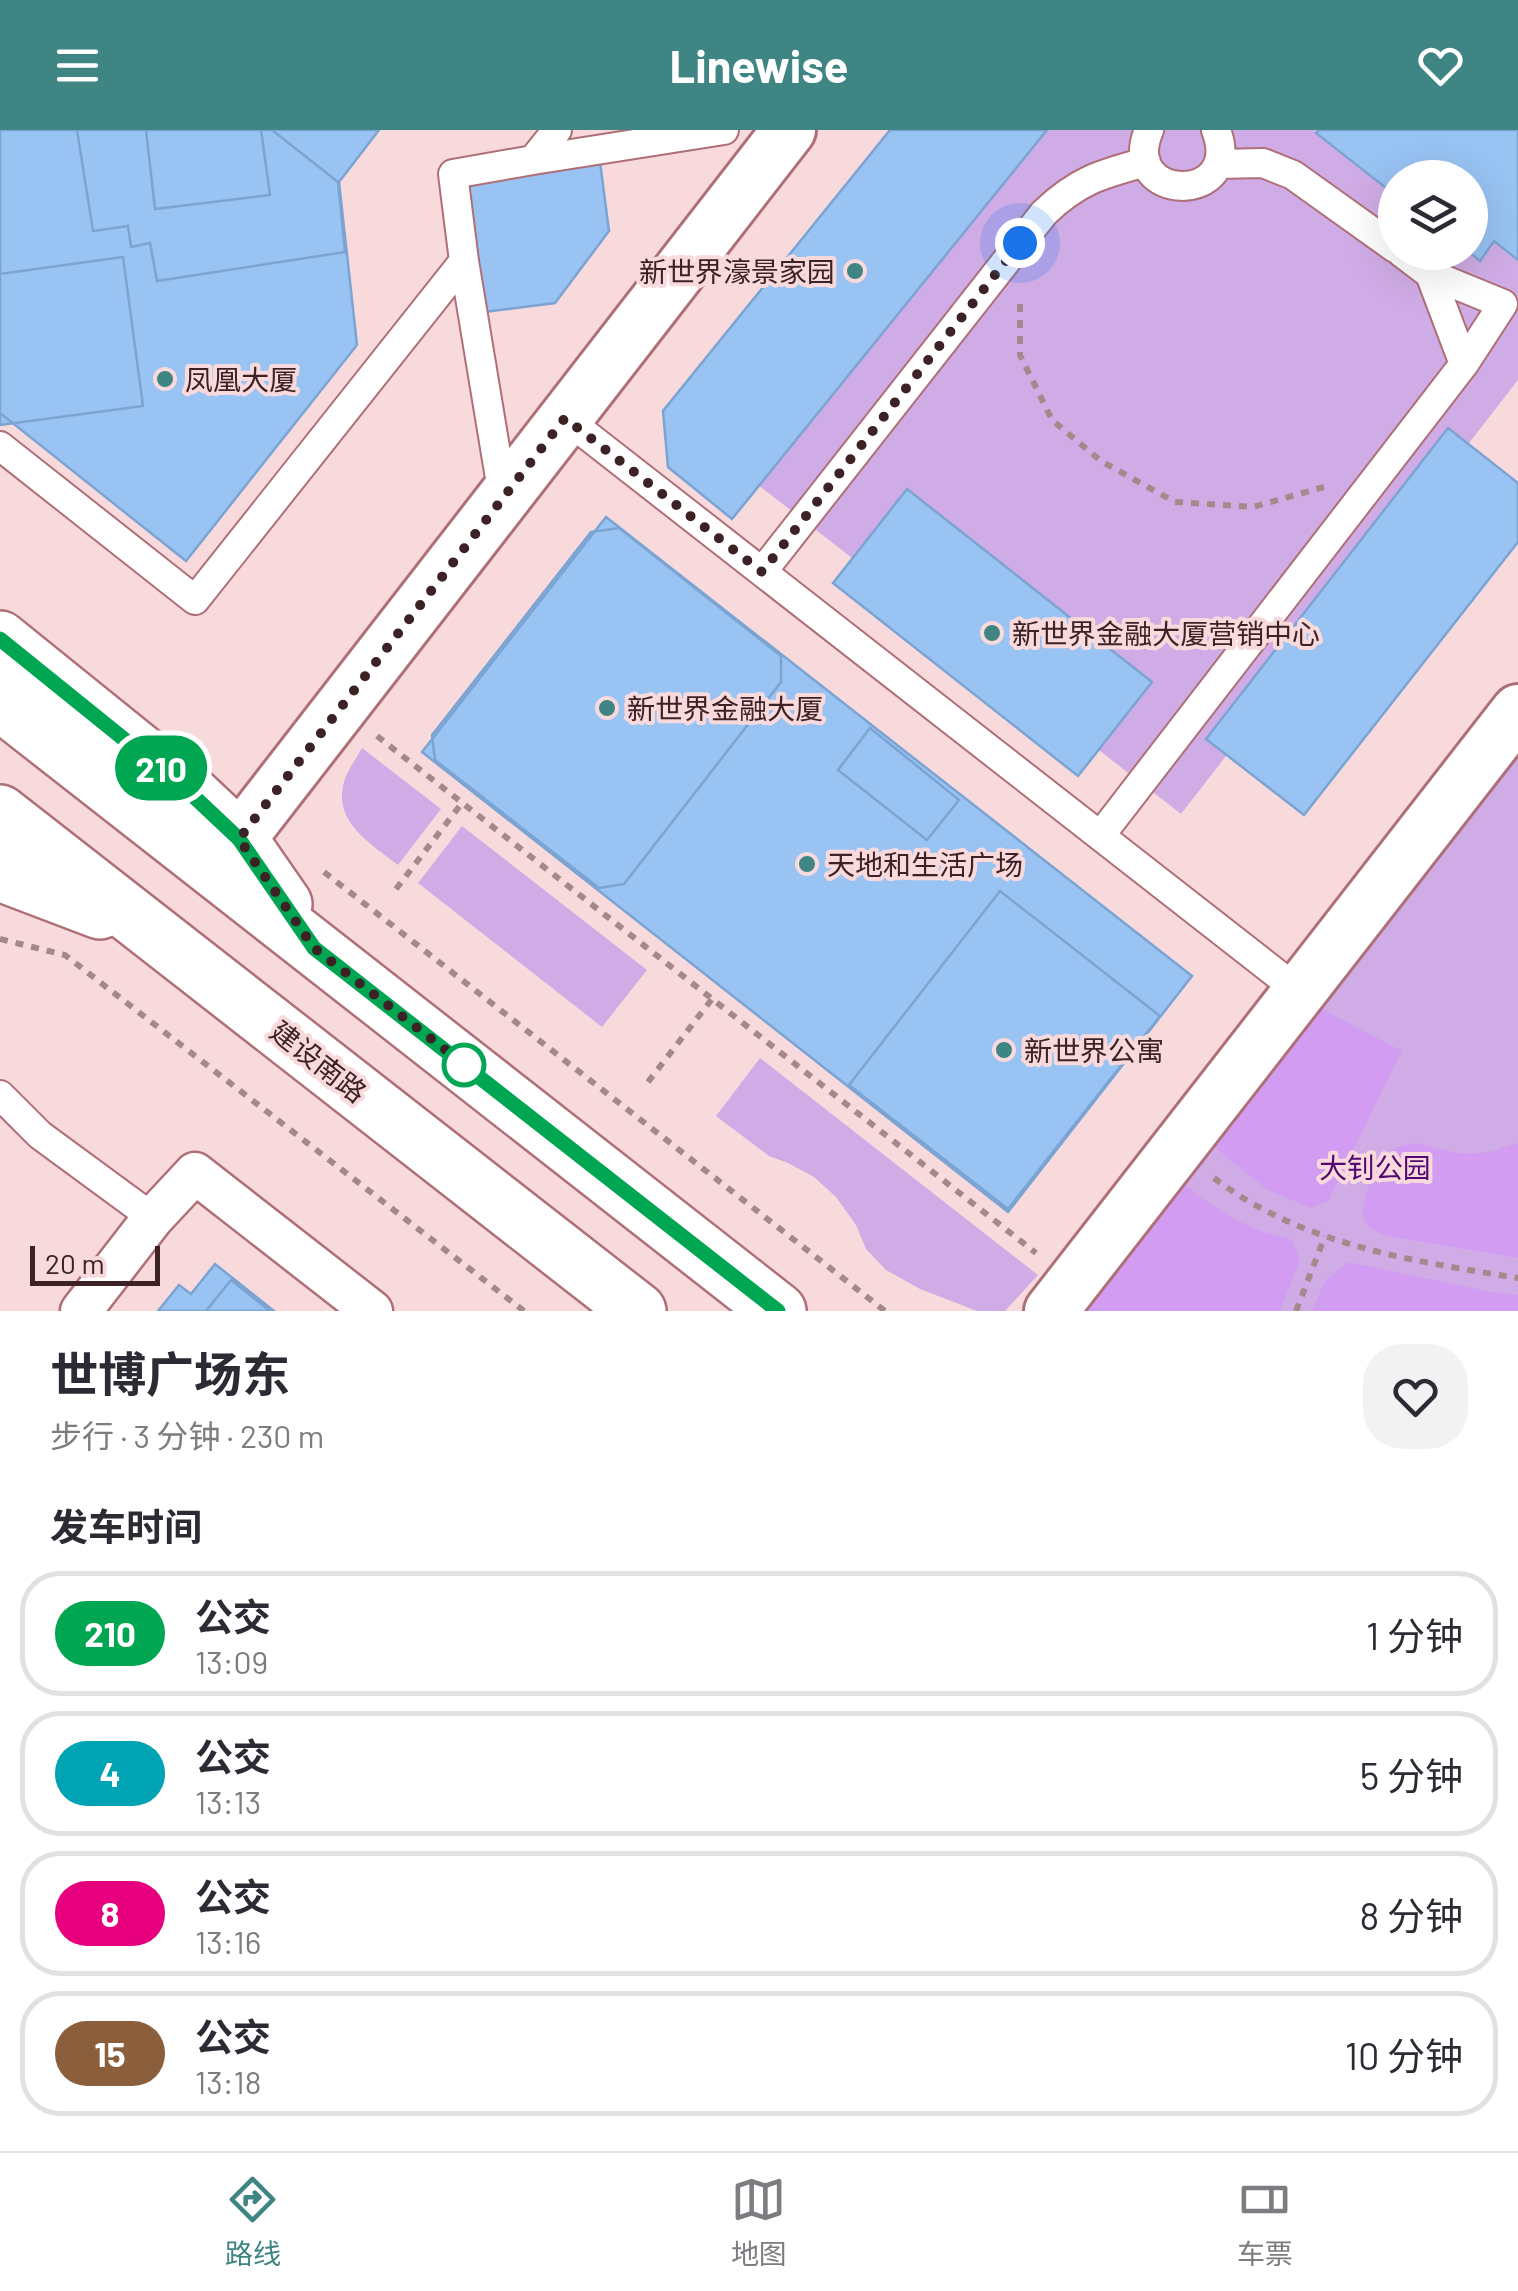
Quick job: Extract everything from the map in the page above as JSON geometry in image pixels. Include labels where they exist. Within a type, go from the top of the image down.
[{"type":"main road","points":[[0,638],[187,790],[239,839],[314,948]]},
{"type":"main road","points":[[0,702],[778,1311]]},
{"type":"main road","name":"建设南路","points":[[0,813],[638,1311]]},
{"type":"main road","points":[[0,873],[154,932]]},
{"type":"street","points":[[239,839],[789,130]]},
{"type":"street","points":[[1062,1296],[1518,711]]},
{"type":"street","points":[[81,1311],[194,1172],[372,1311]]},
{"type":"lane","points":[[533,160],[557,130]]},
{"type":"lane","points":[[503,498],[453,174],[724,130]]},
{"type":"lane","points":[[1149,130],[1144,150],[1146,162],[1162,182],[1174,186],[1200,183],[1210,175],[1218,164],[1220,143],[1216,130]]},
{"type":"lane","points":[[762,572],[1044,214],[1063,194],[1092,177],[1146,162]]},
{"type":"lane","points":[[1218,164],[1263,163],[1293,175],[1378,236]]},
{"type":"lane","points":[[0,446],[195,600],[464,261]]},
{"type":"lane","points":[[1100,836],[1464,364],[1510,310],[1425,270]]},
{"type":"lane","points":[[1430,274],[1464,364]]},
{"type":"lane","points":[[565,418],[1300,992]]},
{"type":"lane","points":[[0,1095],[40,1135],[154,1218]]},
{"type":"path","points":[[1020,304],[1020,355],[1052,420],[1101,461],[1175,502],[1253,507],[1323,488],[1338,476]]},
{"type":"path","points":[[340,708],[712,999],[1062,1296]]},
{"type":"path","points":[[396,889],[462,803]]},
{"type":"path","points":[[312,862],[885,1311]]},
{"type":"path","points":[[0,938],[65,955],[524,1311]]},
{"type":"path","points":[[648,1082],[712,999]]},
{"type":"path","points":[[1174,1154],[1276,1216],[1353,1246],[1416,1262],[1518,1278]]},
{"type":"path","points":[[1296,1311],[1326,1236]]},
{"type":"green space","points":[[1018,130],[1443,130],[1482,160],[1378,160],[1378,270],[1488,270],[1488,165],[1518,188],[1518,380],[1181,814],[748,477]]},
{"type":"green space","points":[[362,748],[441,809],[398,865],[364,838],[347,817],[343,805],[346,776]]},
{"type":"green space","name":"大钊公园","points":[[1518,753],[1518,1311],[1084,1311]]},
{"type":"green space","points":[[462,826],[647,970],[602,1027],[418,883]]},
{"type":"green space","points":[[760,1058],[1038,1275],[1005,1311],[977,1311],[920,1289],[886,1270],[866,1249],[856,1225],[836,1197],[814,1177],[769,1156],[716,1116]]},
{"type":"shaded area","points":[[1320,1008],[1402,1051],[1328,1201],[1311,1208],[1266,1189],[1212,1145]]},
{"type":"shaded area","points":[[1418,1143],[1466,1154],[1518,1145],[1518,1258],[1386,1236],[1370,1228],[1362,1215],[1376,1166],[1391,1151]]},
{"type":"shaded area","points":[[1183,1183],[1233,1218],[1291,1239],[1300,1260],[1280,1311],[1084,1311]]},
{"type":"shaded area","points":[[1348,1262],[1518,1295],[1518,1311],[1312,1311],[1325,1281]]},
{"type":"building","name":"凤凰大厦","points":[[0,130],[379,130],[339,182],[357,345],[186,561],[0,413]]},
{"type":"building","points":[[77,130],[272,130],[338,182],[345,252],[157,281],[150,243],[131,247],[128,226],[93,231]]},
{"type":"building","points":[[146,130],[261,130],[270,195],[155,209]]},
{"type":"building","name":"新世界濠景家园","points":[[890,130],[1047,130],[732,519],[668,467],[663,411]]},
{"type":"building","points":[[1518,130],[1518,260],[1494,241],[1488,250],[1488,160],[1378,160],[1378,182],[1316,133]]},
{"type":"building","points":[[600,162],[609,231],[555,303],[484,312],[466,181]]},
{"type":"building","points":[[123,257],[143,406],[0,425],[0,274]]},
{"type":"building","points":[[1448,428],[1518,483],[1518,542],[1304,815],[1206,739]]},
{"type":"building","name":"新世界金融大厦营销中心","points":[[907,489],[1152,682],[1078,776],[833,583]]},
{"type":"building","name":"天地和生活广场","points":[[606,517],[1192,976],[1008,1212],[422,752]]},
{"type":"building","name":"新世界金融大厦","points":[[619,528],[781,656],[781,682],[624,884],[599,888],[435,760],[432,735],[591,532]]},
{"type":"building","points":[[870,728],[959,800],[927,840],[838,770]]},
{"type":"building","name":"新世界公寓","points":[[1000,891],[1160,1016],[1008,1209],[849,1085]]},
{"type":"building","points":[[215,1264],[274,1311],[158,1311],[179,1285],[191,1294]]},
{"type":"building","points":[[231,1280],[270,1311],[206,1311]]},
{"type":"bus line","name":"210","points":[[0,639],[187,790],[239,839],[314,948],[778,1311]]},
{"type":"place","name":"新世界濠景家园","points":[[855,271]]},
{"type":"place","name":"凤凰大厦","points":[[165,379]]},
{"type":"place","name":"新世界金融大厦营销中心","points":[[992,633]]},
{"type":"place","name":"新世界金融大厦","points":[[607,708]]},
{"type":"place","name":"天地和生活广场","points":[[807,864]]},
{"type":"place","name":"新世界公寓","points":[[1004,1050]]},
{"type":"route","points":[[464,1065],[469,1068],[314,948],[239,839],[565,418],[762,572],[1020,243]]}]
